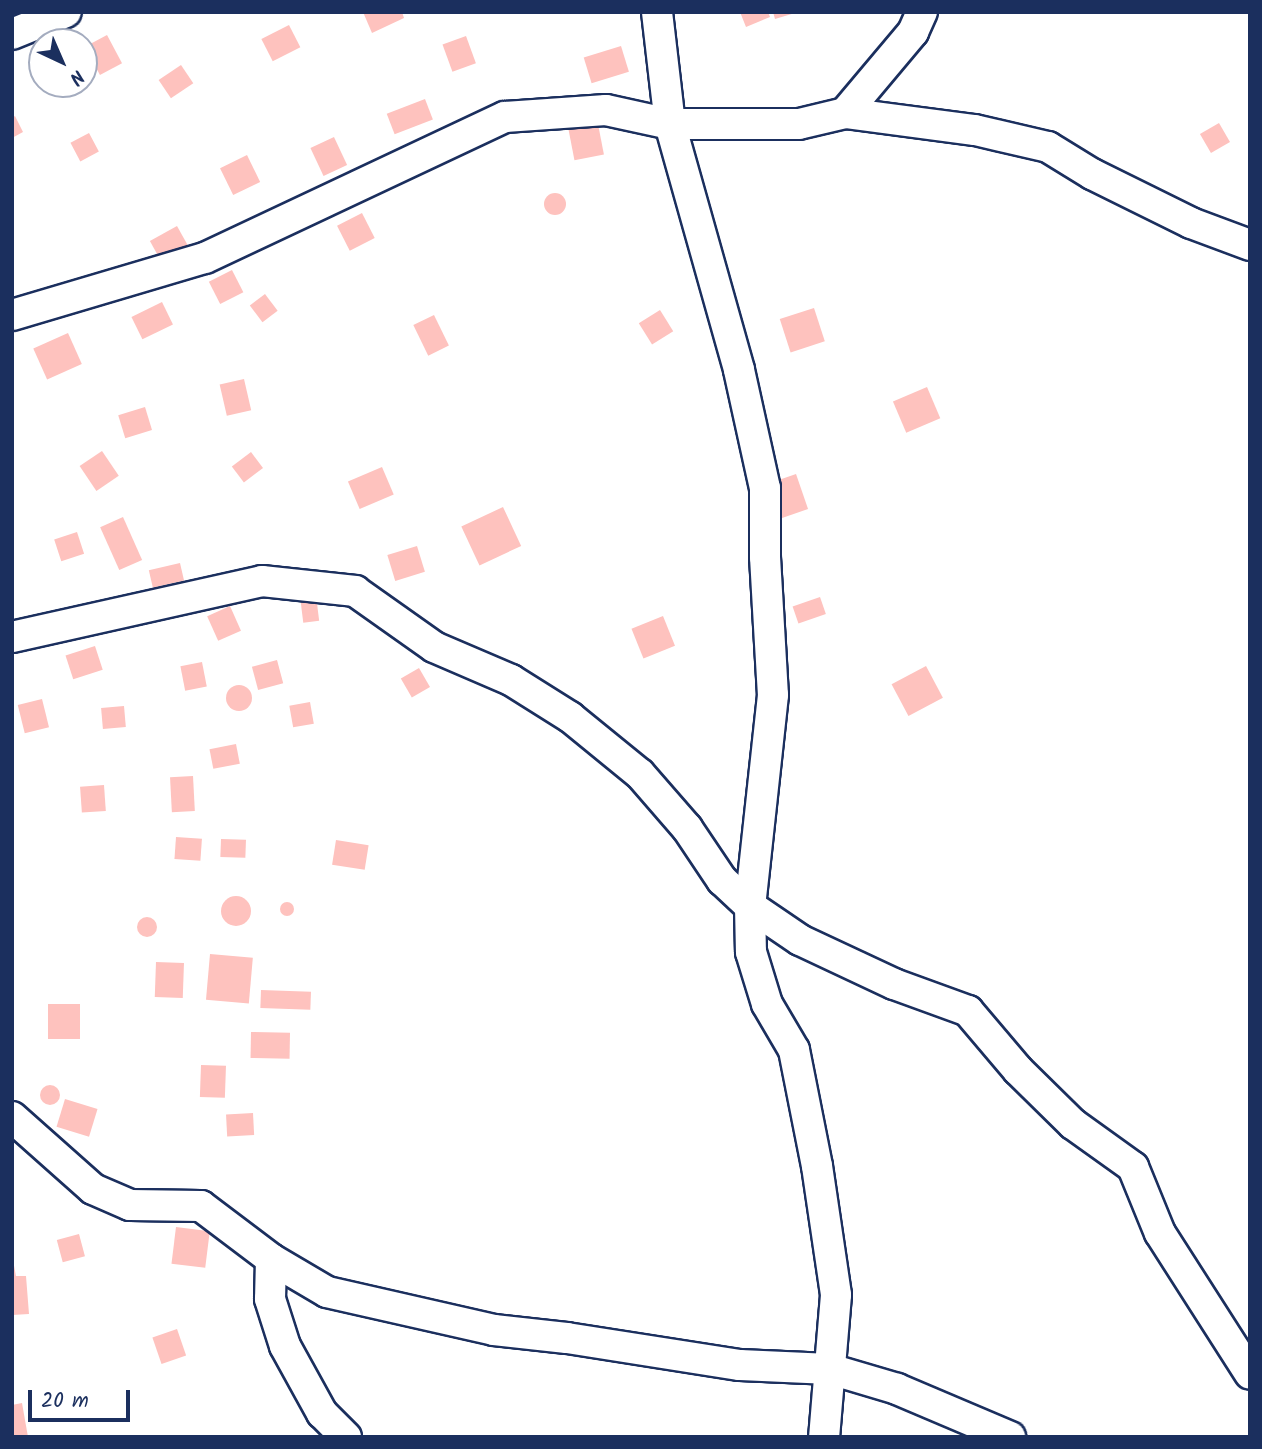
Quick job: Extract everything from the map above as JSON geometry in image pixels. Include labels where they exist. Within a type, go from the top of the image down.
[{"type":"street","points":[[12,34],[66,12]]},
{"type":"street","points":[[657,12],[670,124],[739,370],[765,488],[765,557],[773,695],[750,906],[751,952],[767,1004],[794,1050],[817,1166],[836,1295],[824,1437]]},
{"type":"street","points":[[845,113],[913,32],[922,12]]},
{"type":"street","points":[[12,315],[205,258],[505,117],[606,110],[670,124],[799,124],[845,113],[975,130],[1048,147],[1092,174],[1191,223],[1250,244]]},
{"type":"street","points":[[12,637],[261,581],[355,591],[434,647],[511,680],[580,726],[640,774],[687,828],[722,880],[750,906],[800,940],[894,984],[968,1011],[1018,1070],[1073,1124],[1133,1167],[1160,1233],[1250,1374]]},
{"type":"street","points":[[12,1117],[93,1189],[130,1205],[201,1206],[271,1259],[327,1292],[494,1330],[567,1338],[740,1365],[830,1369],[897,1389],[1010,1437]]},
{"type":"street","points":[[271,1259],[271,1299],[285,1346],[322,1413],[346,1437]]},
{"type":"building","points":[[363,12],[402,12],[404,18],[372,33]]},
{"type":"building","points":[[740,12],[768,12],[770,17],[746,27]]},
{"type":"building","points":[[773,12],[795,12],[795,13],[775,19]]},
{"type":"building","points":[[289,25],[300,47],[273,61],[261,39]]},
{"type":"building","points":[[107,35],[122,63],[100,75],[98,40]]},
{"type":"building","points":[[466,36],[476,63],[452,72],[443,45]]},
{"type":"building","points":[[621,46],[629,72],[592,83],[584,57]]},
{"type":"building","points":[[181,65],[193,83],[171,98],[159,80]]},
{"type":"building","points":[[425,99],[433,120],[395,134],[387,114]]},
{"type":"building","points":[[15,116],[23,132],[12,138],[12,118]]},
{"type":"building","points":[[1219,123],[1230,142],[1211,153],[1200,134]]},
{"type":"building","points":[[598,124],[604,154],[574,160],[569,130]]},
{"type":"building","points":[[89,133],[99,152],[80,161],[70,143]]},
{"type":"building","points":[[334,137],[347,165],[324,176],[310,148]]},
{"type":"building","points":[[247,155],[260,182],[233,195],[220,168]]},
{"type":"building","points":[[555,193],[563,196],[566,204],[563,212],[555,215],[547,212],[544,204],[547,196]]},
{"type":"building","points":[[362,213],[375,238],[350,251],[337,226]]},
{"type":"building","points":[[177,226],[188,246],[161,261],[150,241]]},
{"type":"building","points":[[232,270],[243,292],[220,304],[209,282]]},
{"type":"building","points":[[265,294],[278,311],[262,322],[250,305]]},
{"type":"building","points":[[162,302],[173,324],[142,339],[131,317]]},
{"type":"building","points":[[814,308],[825,341],[791,352],[780,319]]},
{"type":"building","points":[[660,310],[673,331],[652,344],[639,323]]},
{"type":"building","points":[[434,315],[449,346],[428,356],[413,325]]},
{"type":"building","points":[[68,333],[82,364],[47,380],[33,348]]},
{"type":"building","points":[[244,379],[251,410],[227,416],[220,385]]},
{"type":"building","points":[[927,387],[940,418],[906,433],[893,401]]},
{"type":"building","points":[[145,407],[152,430],[125,438],[118,415]]},
{"type":"building","points":[[102,451],[119,476],[96,491],[80,466]]},
{"type":"building","points":[[251,452],[263,468],[244,482],[232,466]]},
{"type":"building","points":[[382,467],[394,495],[360,509],[348,481]]},
{"type":"building","points":[[796,474],[808,509],[781,518],[769,483]]},
{"type":"building","points":[[503,507],[521,546],[479,565],[461,526]]},
{"type":"building","points":[[123,517],[142,560],[119,570],[100,527]]},
{"type":"building","points":[[77,532],[84,554],[61,561],[54,539]]},
{"type":"building","points":[[417,546],[425,572],[395,581],[387,555]]},
{"type":"building","points":[[180,563],[184,581],[153,588],[149,570]]},
{"type":"building","points":[[316,595],[319,621],[303,623],[300,597]]},
{"type":"building","points":[[820,597],[826,614],[798,623],[793,606]]},
{"type":"building","points":[[230,606],[241,631],[218,641],[207,616]]},
{"type":"building","points":[[663,616],[675,646],[643,658],[631,629]]},
{"type":"building","points":[[95,646],[103,670],[73,679],[66,656]]},
{"type":"building","points":[[277,660],[283,683],[258,690],[252,667]]},
{"type":"building","points":[[202,662],[207,687],[185,691],[180,666]]},
{"type":"building","points":[[926,666],[943,698],[908,716],[892,684]]},
{"type":"building","points":[[419,668],[430,687],[412,698],[401,678]]},
{"type":"building","points":[[239,685],[248,689],[252,698],[248,707],[239,711],[230,707],[226,698],[230,689]]},
{"type":"building","points":[[42,699],[49,727],[25,733],[18,705]]},
{"type":"building","points":[[310,702],[314,724],[293,727],[289,706]]},
{"type":"building","points":[[124,706],[126,727],[103,729],[101,708]]},
{"type":"building","points":[[236,744],[240,764],[213,769],[209,749]]},
{"type":"building","points":[[193,776],[195,811],[172,812],[170,777]]},
{"type":"building","points":[[104,785],[106,811],[82,813],[80,787]]},
{"type":"building","points":[[176,837],[202,839],[200,861],[174,859]]},
{"type":"building","points":[[221,839],[246,840],[245,858],[220,857]]},
{"type":"building","points":[[336,840],[369,845],[365,870],[332,865]]},
{"type":"building","points":[[236,896],[247,900],[251,911],[247,922],[236,926],[225,922],[221,911],[225,900]]},
{"type":"building","points":[[287,902],[292,904],[292,914],[287,916],[282,914],[280,909],[282,904]]},
{"type":"building","points":[[143,917],[151,917],[157,927],[151,937],[143,937],[137,931],[137,923]]},
{"type":"building","points":[[210,954],[253,958],[249,1004],[206,1000]]},
{"type":"building","points":[[156,962],[184,963],[183,998],[155,997]]},
{"type":"building","points":[[261,990],[311,992],[310,1010],[260,1008]]},
{"type":"building","points":[[48,1004],[80,1004],[80,1039],[48,1039]]},
{"type":"building","points":[[251,1032],[290,1033],[290,1059],[251,1058]]},
{"type":"building","points":[[201,1065],[226,1066],[225,1098],[200,1097]]},
{"type":"building","points":[[50,1085],[57,1088],[60,1095],[57,1102],[50,1105],[43,1102],[40,1095],[43,1088]]},
{"type":"building","points":[[65,1099],[98,1109],[89,1137],[57,1127]]},
{"type":"building","points":[[253,1113],[254,1135],[227,1136],[226,1114]]},
{"type":"building","points":[[176,1227],[210,1231],[205,1268],[171,1264]]},
{"type":"building","points":[[79,1234],[85,1256],[63,1262],[57,1240]]},
{"type":"building","points":[[12,1255],[16,1276],[26,1276],[29,1314],[12,1315]]},
{"type":"building","points":[[177,1329],[186,1355],[162,1364],[152,1337]]},
{"type":"building","points":[[22,1403],[28,1437],[12,1437],[12,1405]]}]
